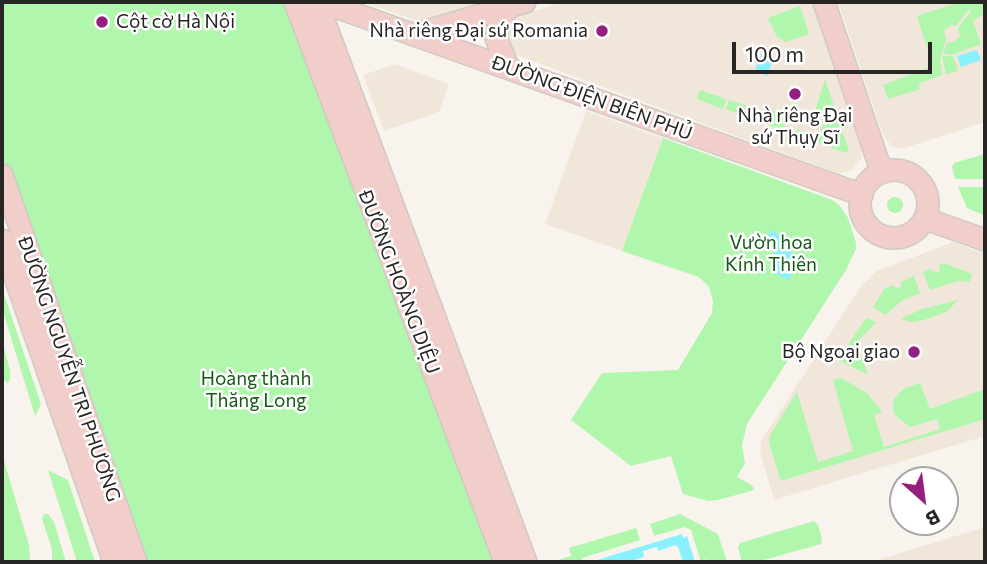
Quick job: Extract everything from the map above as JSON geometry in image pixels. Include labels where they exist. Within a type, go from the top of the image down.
[{"type":"street","name":"ĐƯỜNG HOÀNG DIỆU","points":[[295,2],[505,562]]},
{"type":"street","name":"ĐƯỜNG HOÀNG DIỆU","points":[[320,2],[526,562]]},
{"type":"street","name":"ĐƯỜNG ĐIỆN BIÊN PHỦ","points":[[320,2],[862,195]]},
{"type":"street","points":[[824,2],[882,173]]},
{"type":"street","points":[[414,35],[517,4]]},
{"type":"street","points":[[509,69],[496,38],[500,19],[517,4]]},
{"type":"street","points":[[900,171],[918,179],[928,197],[926,219],[911,234],[891,239],[881,236],[863,219],[860,209],[862,195],[866,186],[882,173],[900,171]]},
{"type":"street","name":"ĐƯỜNG NGUYỄN TRI PHƯƠNG","points":[[2,175],[79,430],[114,562]]},
{"type":"street","points":[[926,219],[985,240]]},
{"type":"street","name":"ĐƯỜNG NGUYỄN TRI PHƯƠNG","points":[[2,240],[136,562]]},
{"type":"shaded area","points":[[363,2],[486,2],[415,20]]},
{"type":"shaded area","points":[[563,2],[812,2],[861,143],[862,158],[851,171],[837,173],[508,52],[501,31],[509,19]]},
{"type":"shaded area","points":[[838,2],[985,2],[985,122],[905,148],[891,145],[883,135]]},
{"type":"shaded area","points":[[395,64],[449,84],[439,112],[384,131],[363,75]]},
{"type":"shaded area","points":[[586,111],[663,138],[622,251],[545,224]]},
{"type":"shaded area","points":[[953,242],[985,254],[985,436],[774,500],[760,452],[761,441],[861,286],[877,271]]},
{"type":"shaded area","points":[[985,527],[985,562],[871,562],[959,536]]},
{"type":"green space","name":"Hoàng thành Thăng Long","points":[[2,2],[282,2],[494,562],[143,562],[2,155]]},
{"type":"green space","points":[[960,2],[985,2],[985,13],[973,21],[981,44],[952,55],[943,53],[948,42],[954,42],[960,37],[958,28],[971,11],[969,9],[956,26],[950,25],[944,31],[946,40],[940,59],[942,75],[918,84],[920,89],[888,99],[883,85],[933,66],[917,16]]},
{"type":"green space","points":[[800,6],[809,34],[786,42],[777,37],[768,18]]},
{"type":"green space","points":[[942,56],[953,56],[958,71],[946,74]]},
{"type":"green space","points":[[825,79],[849,151],[846,153],[795,134],[797,129],[819,136],[826,116],[815,111]]},
{"type":"green space","points":[[700,90],[726,99],[723,109],[697,99]]},
{"type":"green space","points":[[729,100],[757,109],[753,119],[726,109]]},
{"type":"green space","points":[[765,107],[780,113],[786,123],[783,130],[760,122]]},
{"type":"green space","name":"Vườn hoa Kính Thiên","points":[[663,138],[832,200],[848,218],[856,243],[846,270],[747,424],[742,445],[745,463],[737,477],[753,486],[754,490],[718,500],[708,501],[683,494],[671,456],[631,466],[571,420],[602,373],[678,370],[712,313],[713,301],[709,287],[699,277],[622,251]]},
{"type":"green space","points":[[985,154],[985,179],[955,179],[952,167],[954,163]]},
{"type":"green space","points":[[958,187],[985,187],[985,216],[967,208]]},
{"type":"green space","points":[[892,197],[898,197],[903,205],[901,211],[892,213],[887,208],[887,202]]},
{"type":"green space","points":[[944,263],[972,274],[970,282],[958,281],[930,290],[923,272],[930,269],[937,273],[940,270],[939,265]]},
{"type":"green space","points":[[914,276],[920,293],[903,300],[885,315],[873,307],[885,288],[892,285],[898,289],[901,282]]},
{"type":"green space","points":[[2,288],[41,404],[35,416],[2,308]]},
{"type":"green space","points":[[958,300],[946,312],[924,320],[912,322],[900,319],[922,309]]},
{"type":"green space","points":[[866,318],[876,322],[860,339],[858,347],[868,375],[838,360]]},
{"type":"green space","points":[[2,341],[10,370],[10,380],[7,383],[2,378]]},
{"type":"green space","points":[[841,378],[867,393],[882,412],[874,415],[884,447],[940,429],[937,419],[910,427],[896,416],[893,410],[894,399],[903,389],[920,383],[930,409],[985,389],[985,419],[781,481],[769,443],[770,435],[797,392],[818,462],[853,451],[833,380]]},
{"type":"green space","points":[[2,454],[29,545],[30,562],[2,562]]},
{"type":"green space","points":[[48,470],[68,480],[95,562],[77,562]]},
{"type":"green space","points":[[44,514],[48,514],[54,522],[66,562],[52,562],[52,549],[42,519]]},
{"type":"green space","points":[[680,514],[718,534],[727,562],[710,562],[706,559],[701,562],[691,530],[685,527],[654,536],[650,524]]},
{"type":"green space","points":[[814,521],[822,538],[821,544],[757,562],[742,562],[738,548],[740,543]]},
{"type":"green space","points":[[636,528],[640,540],[582,558],[583,562],[558,560],[571,556],[569,548]]},
{"type":"water","points":[[977,50],[981,60],[961,67],[957,56]]},
{"type":"water","points":[[762,52],[774,56],[767,76],[755,71]]},
{"type":"water","points":[[771,230],[789,245],[793,269],[789,280],[774,273],[777,266],[774,253],[764,245]]},
{"type":"water","points":[[682,534],[683,538],[687,536],[695,562],[683,562],[675,545],[658,551],[657,547],[643,551],[644,557],[628,562],[597,560]]},
{"type":"place","name":"Cột cờ Hà Nội","points":[[102,22]]},
{"type":"place","name":"Nhà riêng Đại sứ Romania","points":[[602,31]]},
{"type":"place","name":"Nhà riêng Đại sứ Thụy Sĩ","points":[[795,94]]},
{"type":"place","name":"Bộ Ngoại giao","points":[[914,352]]}]
